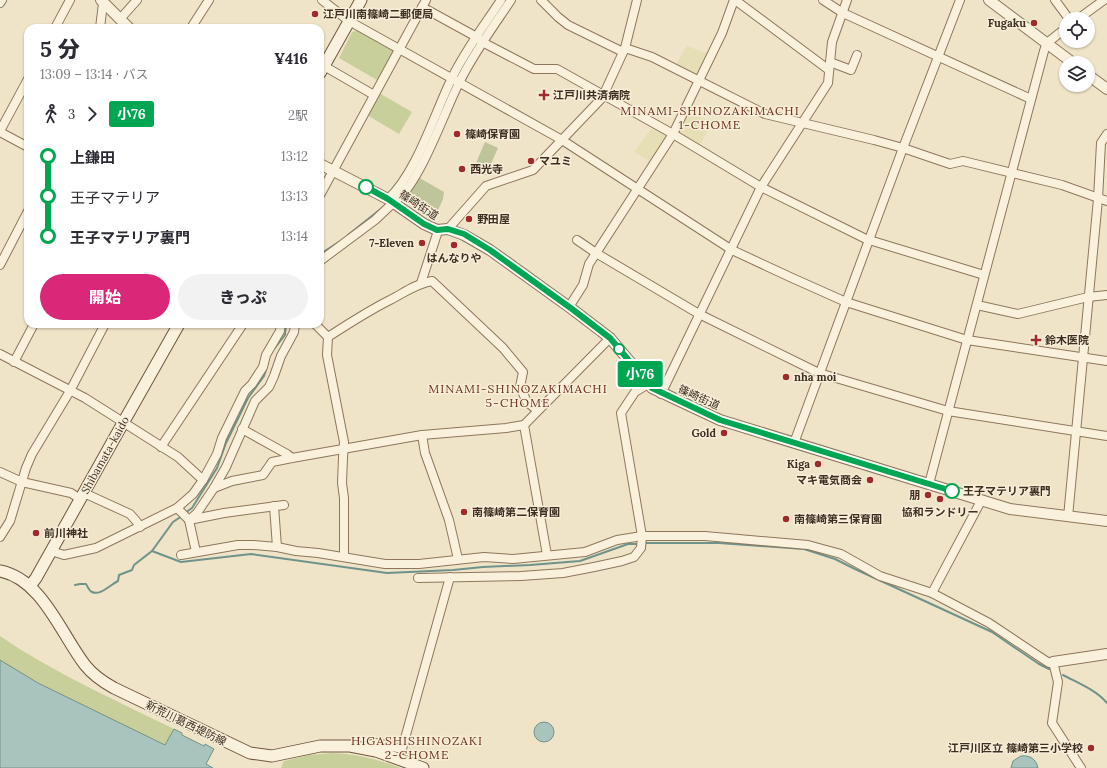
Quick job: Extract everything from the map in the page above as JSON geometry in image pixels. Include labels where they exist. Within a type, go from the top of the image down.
[{"type":"main road","points":[[324,66],[361,0]]},
{"type":"main road","name":"Shibamata-kaido","points":[[30,586],[36,578],[122,423],[178,328]]},
{"type":"main road","name":"新荒川葛西堤防線","points":[[0,571],[14,576],[30,586],[39,595],[85,665],[99,679],[114,688],[250,753],[272,756],[328,745],[364,747],[423,768]]},
{"type":"street","points":[[57,24],[70,0]]},
{"type":"street","points":[[120,19],[137,0]]},
{"type":"street","points":[[194,24],[209,0]]},
{"type":"street","points":[[322,0],[349,21],[562,140],[732,250],[846,302],[968,340],[1107,362]]},
{"type":"street","points":[[324,258],[369,224],[390,201],[400,198],[416,176],[455,81],[501,0]]},
{"type":"street","points":[[480,39],[511,0]]},
{"type":"street","points":[[541,0],[558,17],[568,24],[624,50],[652,57],[765,114],[874,140],[950,164],[963,161],[1011,174],[1062,185],[1107,202]]},
{"type":"street","points":[[448,229],[486,186],[533,170],[604,96],[624,50],[637,0]]},
{"type":"street","points":[[569,307],[583,285],[589,264],[673,134],[700,81],[735,0],[829,66],[851,70],[857,55]]},
{"type":"street","points":[[823,0],[843,13],[1031,99]]},
{"type":"street","points":[[661,394],[699,314],[732,250],[761,187],[828,82],[832,42],[847,0]]},
{"type":"street","points":[[794,443],[903,148],[960,0]]},
{"type":"street","points":[[989,0],[1064,56]]},
{"type":"street","points":[[1054,0],[1063,12]]},
{"type":"street","points":[[1088,12],[1104,0]]},
{"type":"street","points":[[102,1],[125,24]]},
{"type":"street","points":[[100,24],[102,1]]},
{"type":"street","points":[[324,188],[424,3],[480,39],[534,68],[557,69],[673,134],[761,187],[869,240],[984,275]]},
{"type":"street","points":[[929,484],[1047,43],[1059,34]]},
{"type":"street","points":[[324,71],[374,95]]},
{"type":"street","points":[[1095,80],[1107,89]]},
{"type":"street","points":[[24,86],[0,132],[24,145]]},
{"type":"street","points":[[1068,517],[1098,199],[1101,142],[1107,134]]},
{"type":"street","name":"篠崎街道","points":[[324,166],[390,201],[424,224],[437,230],[448,229],[464,234],[490,250],[610,338],[648,384],[661,394],[720,420],[981,501],[1010,509],[1107,521]]},
{"type":"street","points":[[0,265],[24,219]]},
{"type":"street","points":[[421,283],[437,230]]},
{"type":"street","points":[[577,240],[596,253],[699,314],[820,373],[948,411],[1107,436]]},
{"type":"street","points":[[328,337],[374,308],[421,283],[432,281],[503,348],[523,372],[520,387],[527,402],[537,410]]},
{"type":"street","points":[[977,305],[1018,314],[1088,297],[1107,295]]},
{"type":"street","points":[[14,362],[32,328]]},
{"type":"street","points":[[0,537],[10,521],[32,454],[70,391],[103,328]]},
{"type":"street","points":[[161,447],[240,328]]},
{"type":"street","points":[[51,551],[64,555],[96,548],[177,508],[193,494],[203,480],[217,454],[222,438],[245,391],[252,384],[263,367],[266,355],[280,328]]},
{"type":"street","points":[[189,520],[197,513],[226,467],[255,401],[269,387],[280,356],[294,332],[294,328]]},
{"type":"street","points":[[319,328],[328,337]]},
{"type":"street","points":[[328,337],[326,355],[344,442],[342,483],[344,498],[344,557]]},
{"type":"street","points":[[214,488],[232,481],[263,475],[272,462],[422,435],[506,428],[524,425],[537,410],[610,338]]},
{"type":"street","points":[[0,354],[85,398],[122,423],[178,457],[203,480]]},
{"type":"street","points":[[418,578],[520,576],[563,573],[622,561],[634,556],[641,548],[642,536],[621,413],[635,392],[648,384]]},
{"type":"street","points":[[524,425],[547,554]]},
{"type":"street","points":[[242,429],[292,458]]},
{"type":"street","points":[[422,435],[425,453],[449,520],[458,559]]},
{"type":"street","points":[[0,472],[22,482],[94,498],[130,514],[140,527]]},
{"type":"street","points":[[932,593],[981,501]]},
{"type":"street","points":[[189,520],[217,514],[284,505]]},
{"type":"street","points":[[274,506],[277,547]]},
{"type":"street","points":[[177,508],[189,520],[196,552]]},
{"type":"street","points":[[181,555],[238,545],[277,547],[384,564],[419,564],[484,557],[513,559],[547,554],[585,552],[617,540],[642,536],[705,536],[808,545],[841,554],[880,576],[932,593],[989,623],[1049,663],[1107,654]]},
{"type":"street","points":[[364,747],[375,743],[402,749],[450,577]]},
{"type":"street","points":[[1053,662],[1058,682],[1052,723],[1081,768]]},
{"type":"shaded area","points":[[687,46],[709,54],[697,76],[676,65]]},
{"type":"shaded area","points":[[689,114],[713,121],[700,145],[679,133]]},
{"type":"shaded area","points":[[652,128],[665,134],[667,139],[652,162],[634,152]]},
{"type":"green space","points":[[358,30],[392,48],[393,53],[377,80],[339,58],[352,32]]},
{"type":"green space","points":[[379,93],[412,112],[399,134],[367,115]]},
{"type":"green space","points":[[485,142],[498,148],[486,175],[473,170]]},
{"type":"green space","points":[[418,177],[444,192],[443,199],[435,217],[418,209],[406,193]]},
{"type":"green space","points":[[0,636],[63,674],[174,729],[165,745],[40,684],[0,660]]},
{"type":"green space","points":[[332,753],[351,754],[401,768],[281,768],[284,761],[309,755]]},
{"type":"water","points":[[0,660],[38,683],[165,745],[174,729],[182,733],[182,735],[204,746],[205,744],[214,749],[206,764],[213,768],[0,768]]},
{"type":"water","points":[[544,722],[551,725],[554,732],[551,739],[544,742],[537,739],[534,732],[537,725]]},
{"type":"water","points":[[1021,756],[1032,758],[1036,762],[1038,768],[1011,768],[1013,761]]},
{"type":"waterway","points":[[500,9],[506,0]]},
{"type":"waterway","points":[[456,78],[463,67]]},
{"type":"waterway","points":[[450,93],[454,82]]},
{"type":"waterway","points":[[348,235],[387,204]]},
{"type":"waterway","points":[[324,251],[339,242]]},
{"type":"waterway","points":[[274,349],[285,335],[286,328]]},
{"type":"waterway","points":[[185,513],[192,508],[217,468],[226,443],[248,398],[264,376],[266,370]]},
{"type":"waterway","points":[[152,551],[173,522],[182,516]]},
{"type":"waterway","points":[[643,543],[719,543],[804,549],[835,559],[992,632],[1039,664],[1049,669]]},
{"type":"waterway","points":[[75,585],[86,584],[89,590],[98,593],[118,581],[119,575],[132,570],[134,565],[152,551],[181,562],[251,554],[387,573],[580,561],[628,544],[639,544]]},
{"type":"waterway","points":[[1063,675],[1081,684],[1103,698],[1107,703]]},
{"type":"bus line","name":"小76","points":[[366,187],[388,199],[424,224],[437,230],[448,229],[464,234],[490,250],[610,338],[652,388],[661,394],[720,420],[952,491]]},
{"type":"place","name":"江戸川南篠崎二郵便局","points":[[315,14]]},
{"type":"place","name":"Fugaku","points":[[1034,23]]},
{"type":"place","name":"江戸川共済病院","points":[[544,95]]},
{"type":"place","name":"篠崎保育園","points":[[457,134]]},
{"type":"place","name":"マユミ","points":[[531,161]]},
{"type":"place","name":"西光寺","points":[[462,169]]},
{"type":"place","name":"野田屋","points":[[469,219]]},
{"type":"place","name":"7-Eleven","points":[[422,243]]},
{"type":"place","name":"はんなりや","points":[[454,245]]},
{"type":"place","name":"鈴木医院","points":[[1036,340]]},
{"type":"place","name":"nha moi","points":[[786,377]]},
{"type":"place","name":"Gold","points":[[724,433]]},
{"type":"place","name":"Kiga","points":[[818,464]]},
{"type":"place","name":"マキ電気商会","points":[[870,480]]},
{"type":"place","name":"王子マテリア裏門","points":[[952,491]]},
{"type":"place","name":"朋","points":[[928,495]]},
{"type":"place","name":"協和ランドリー","points":[[940,499]]},
{"type":"place","name":"南篠崎第二保育園","points":[[464,512]]},
{"type":"place","name":"南篠崎第三保育園","points":[[786,519]]},
{"type":"place","name":"前川神社","points":[[36,533]]},
{"type":"place","name":"江戸川区立 篠崎第三小学校","points":[[1091,748]]},
{"type":"district","name":"MINAMI-SHINOZAKIMACHI 1-CHOME","points":[[710,118]]},
{"type":"district","name":"MINAMI-SHINOZAKIMACHI 5-CHOME","points":[[518,396]]},
{"type":"district","name":"HIGASHISHINOZAKI 2-CHOME","points":[[417,748]]}]
